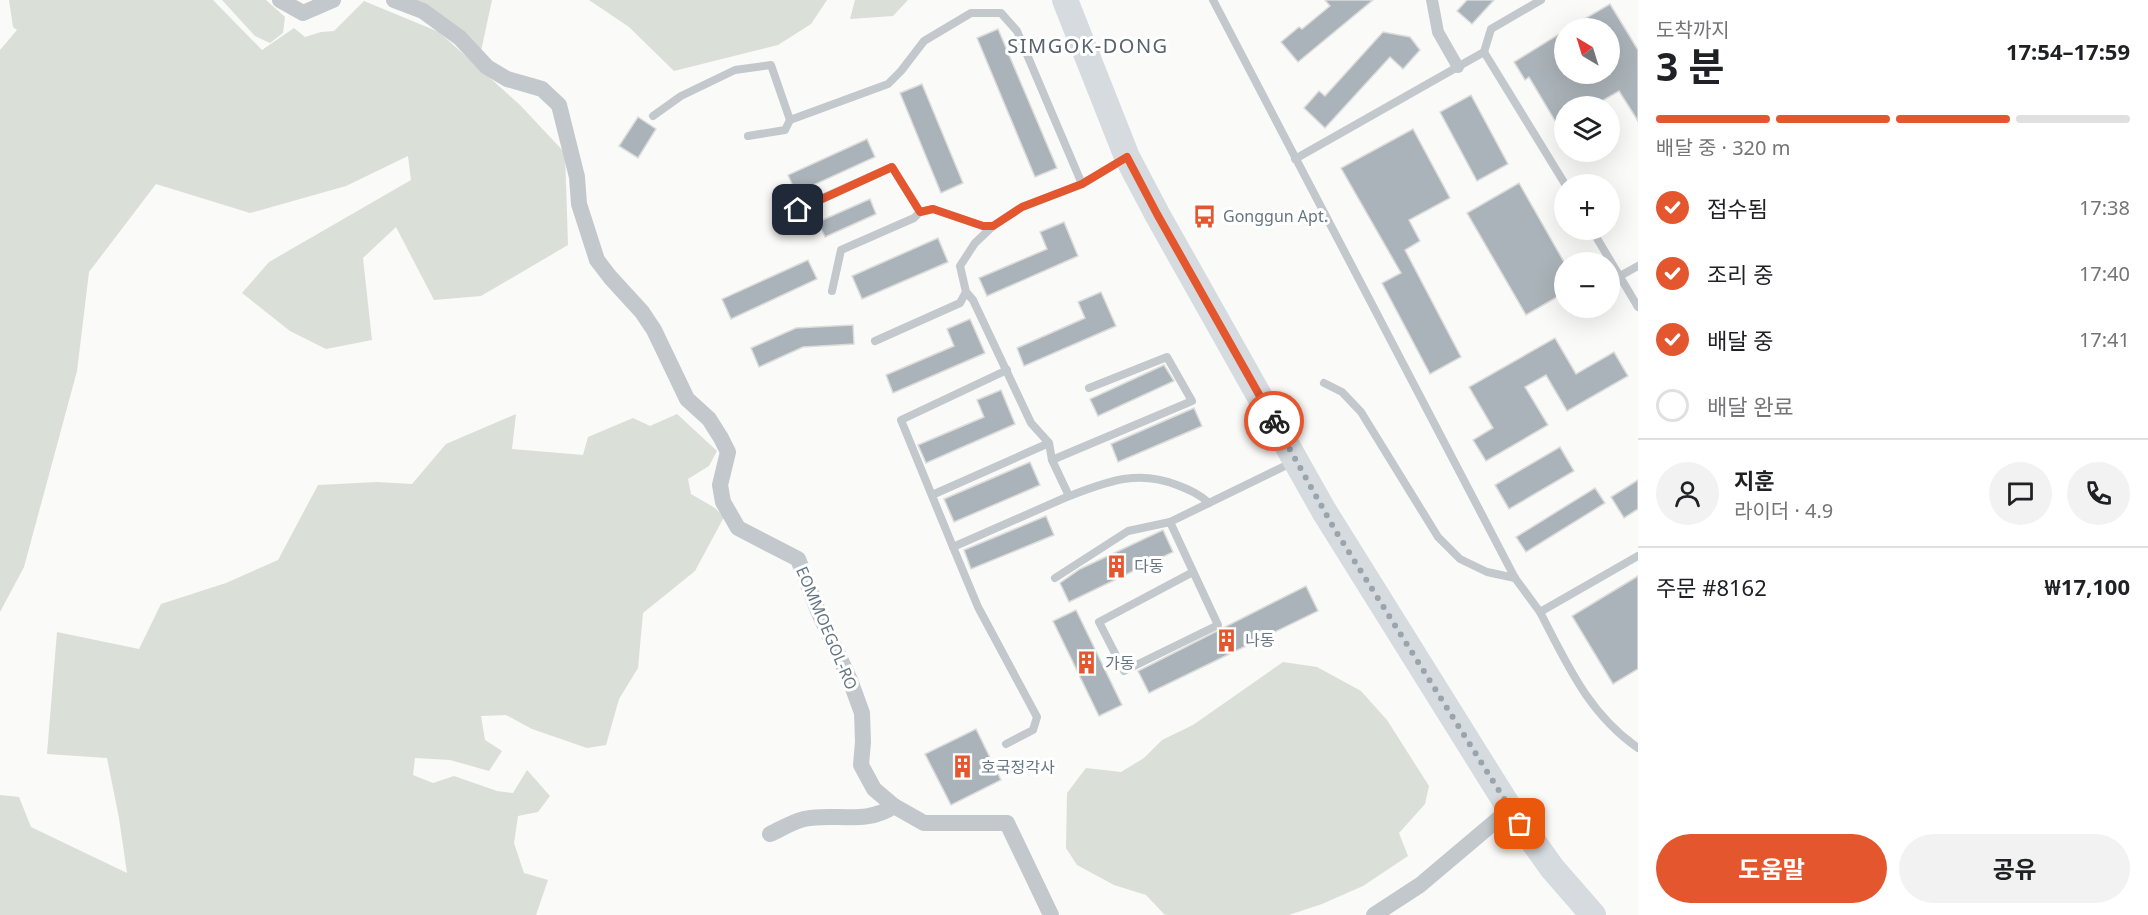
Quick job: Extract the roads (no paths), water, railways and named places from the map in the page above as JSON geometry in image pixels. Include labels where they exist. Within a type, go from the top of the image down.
[{"type":"main road","points":[[1065,0],[1127,157],[1354,562],[1510,809],[1552,868],[1593,915]]},
{"type":"street","points":[[280,0],[303,13],[333,0]]},
{"type":"street","name":"EOMMOEGOL-RO","points":[[394,0],[423,12],[460,38],[487,67],[507,79],[542,89],[559,105],[577,177],[579,204],[597,260],[642,312],[654,330],[687,399],[709,419],[721,438],[728,452],[720,485],[723,502],[738,528],[798,559],[862,713],[861,765],[874,789],[894,806],[924,823],[1007,823],[1051,915]]},
{"type":"street","points":[[1432,0],[1438,32],[1458,67]]},
{"type":"street","points":[[770,834],[804,819],[842,816],[865,818],[881,815],[894,806]]},
{"type":"street","points":[[1374,915],[1420,885],[1510,809]]},
{"type":"lane","points":[[1214,0],[1515,578],[1540,612],[1578,685],[1601,716],[1638,748]]},
{"type":"lane","points":[[1295,159],[1484,52],[1491,29],[1541,0]]},
{"type":"lane","points":[[748,136],[785,130],[790,120],[888,84],[924,41],[971,13],[1001,14],[1017,31],[1082,184]]},
{"type":"lane","points":[[1484,52],[1559,174]]},
{"type":"lane","points":[[653,116],[681,96],[735,70],[771,65],[790,120]]},
{"type":"lane","points":[[1069,496],[1052,460],[1049,443],[1031,423],[1008,370],[973,300],[966,292],[960,266],[975,243],[993,226],[1022,207],[1082,184],[1127,157]]},
{"type":"lane","points":[[798,210],[892,167],[920,212]]},
{"type":"lane","points":[[832,291],[841,250],[914,218],[920,212],[933,209],[983,226],[993,226]]},
{"type":"lane","points":[[1638,266],[1620,276],[1638,307]]},
{"type":"lane","points":[[875,341],[960,303],[966,292]]},
{"type":"lane","points":[[1052,460],[1192,401],[1167,357],[1089,388]]},
{"type":"lane","points":[[1006,744],[1033,730],[1036,717],[978,607],[902,420],[1008,370]]},
{"type":"lane","points":[[1324,383],[1342,392],[1361,412],[1438,537],[1460,559],[1487,572],[1515,578]]},
{"type":"lane","points":[[932,495],[1049,443]]},
{"type":"lane","points":[[1055,578],[1128,531],[1170,522],[1296,461]]},
{"type":"lane","points":[[953,548],[1069,496],[1125,478],[1145,476],[1166,481],[1199,494],[1209,503]]},
{"type":"lane","points":[[1170,522],[1218,625],[1124,671],[1099,622],[1193,572]]},
{"type":"lane","points":[[1540,612],[1638,556]]},
{"type":"place","name":"Gonggun Apt.","points":[[1205,216]]},
{"type":"place","name":"다동","points":[[1116,566]]},
{"type":"place","name":"나동","points":[[1227,640]]},
{"type":"place","name":"가동","points":[[1087,663]]},
{"type":"place","name":"호국정각사","points":[[963,767]]},
{"type":"district","name":"SIMGOK-DONG","points":[[1088,45]]}]
